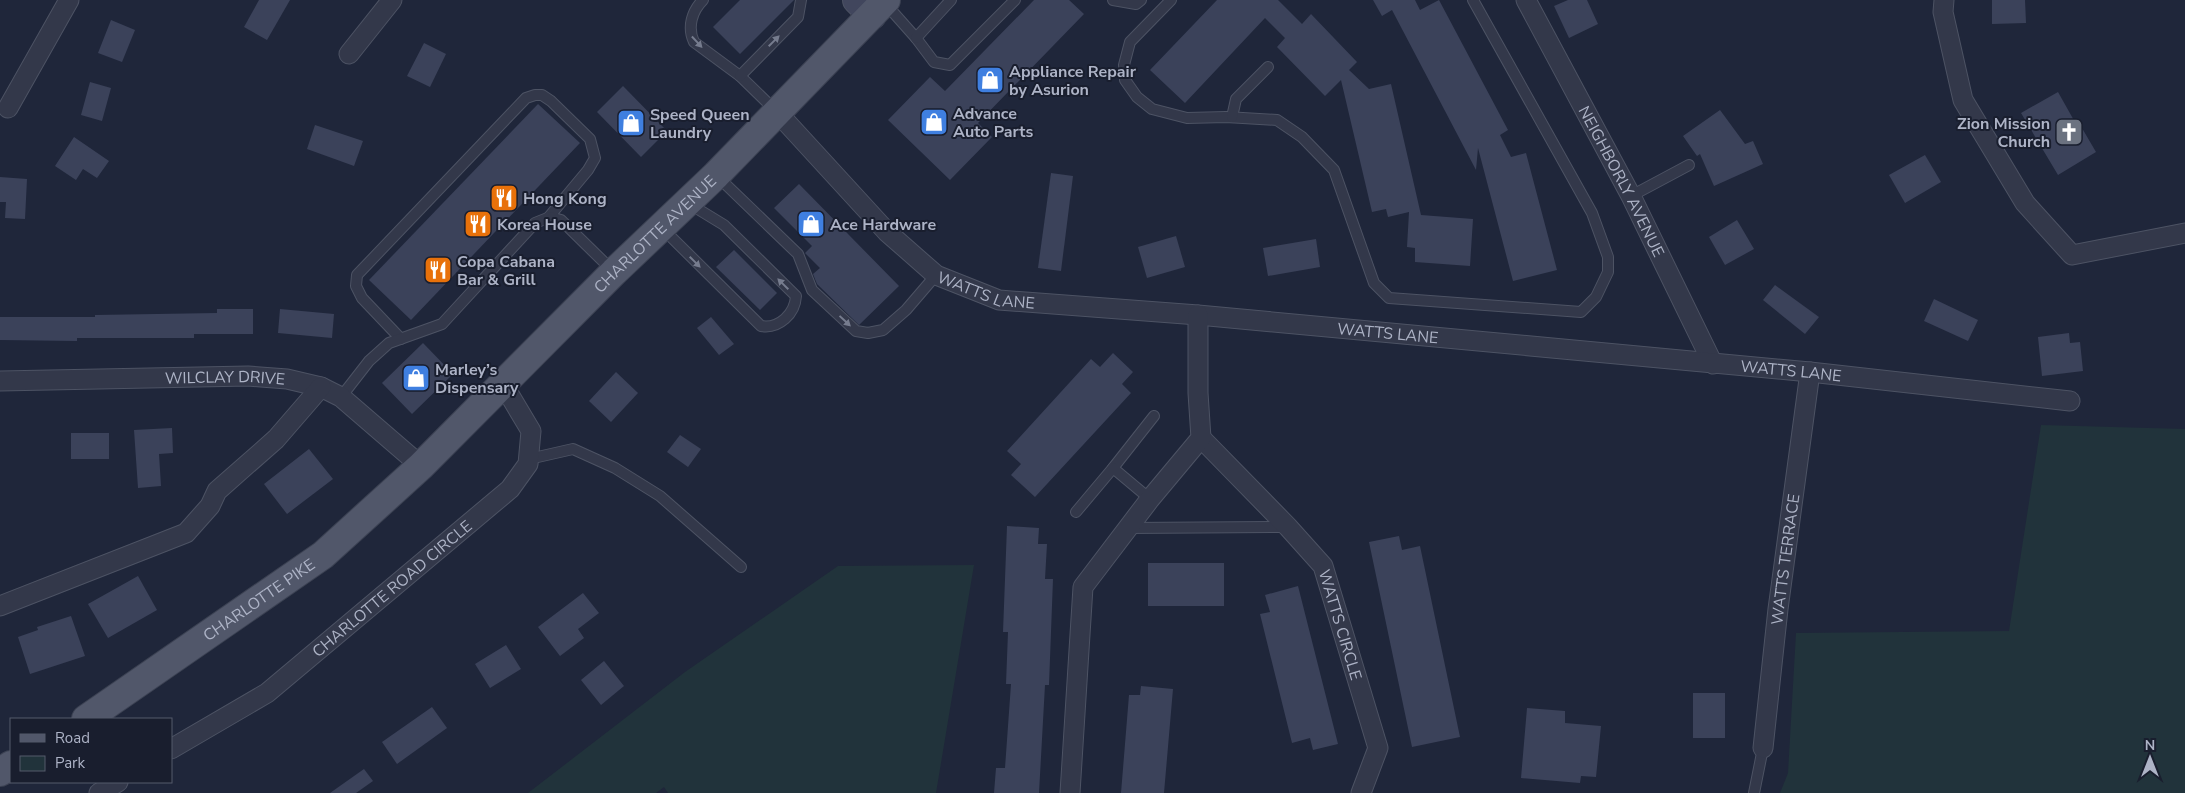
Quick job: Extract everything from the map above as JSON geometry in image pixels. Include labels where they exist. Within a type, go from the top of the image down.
[{"type":"main road","name":"CHARLOTTE AVENUE","points":[[420,466],[614,272],[716,175],[777,112],[875,4]]},
{"type":"main road","name":"CHARLOTTE PIKE","points":[[87,718],[323,555],[420,466]]},
{"type":"street","points":[[8,108],[69,0]]},
{"type":"street","points":[[349,54],[392,0]]},
{"type":"street","name":"NEIGHBORLY AVENUE","points":[[1526,0],[1631,196],[1713,364]]},
{"type":"street","points":[[1944,0],[1943,12],[1963,100],[2025,203],[2072,255],[2185,233]]},
{"type":"street","name":"WATTS LANE","points":[[777,112],[887,232],[936,274],[999,300],[1198,315],[1810,372],[2070,401]]},
{"type":"street","points":[[1070,793],[1083,587],[1150,499],[1201,438],[1198,393],[1198,315]]},
{"type":"street","name":"WATTS TERRACE","points":[[1763,748],[1778,609],[1810,372]]},
{"type":"street","name":"WILCLAY DRIVE","points":[[0,381],[248,376],[287,379],[321,386],[341,397],[420,466]]},
{"type":"street","name":"CHARLOTTE ROAD CIRCLE","points":[[172,748],[266,693],[510,488],[528,464],[531,431],[503,384]]},
{"type":"street","points":[[0,606],[186,533],[210,506],[217,491],[276,439],[321,386]]},
{"type":"street","name":"WATTS CIRCLE","points":[[1201,438],[1288,527],[1323,566],[1378,748],[1362,793]]},
{"type":"street","points":[[99,793],[116,783]]},
{"type":"lane","points":[[703,0],[691,20],[690,34],[694,42],[740,76],[777,112]]},
{"type":"lane","points":[[740,76],[798,17],[801,0]]},
{"type":"lane","points":[[916,38],[952,0]]},
{"type":"lane","points":[[875,4],[916,38],[934,62],[950,65],[1015,0]]},
{"type":"lane","points":[[1113,0],[1136,4],[1141,0]]},
{"type":"lane","points":[[1171,0],[1130,42],[1124,65],[1125,80],[1136,97],[1152,109],[1187,118],[1232,117],[1277,120],[1302,137],[1334,170],[1374,283],[1389,298],[1581,312],[1596,297],[1608,272],[1608,257],[1592,213],[1473,0]]},
{"type":"lane","points":[[1232,117],[1236,99],[1268,67]]},
{"type":"lane","points":[[341,397],[368,361],[389,343],[402,339],[442,324],[535,223],[548,218],[588,170],[595,158],[590,139],[551,101],[542,95],[526,98],[357,275],[356,286],[362,298],[402,339]]},
{"type":"lane","points":[[1631,196],[1689,165]]},
{"type":"lane","points":[[716,175],[798,254],[812,290],[856,331],[868,333],[883,330],[906,310],[936,274]]},
{"type":"lane","points":[[661,227],[760,326],[767,327],[778,324],[792,312],[796,296],[724,225],[687,202]]},
{"type":"lane","points":[[548,218],[561,220],[614,272]]},
{"type":"lane","points":[[1076,512],[1154,416]]},
{"type":"lane","points":[[529,459],[573,449],[615,468],[660,496],[741,567]]},
{"type":"lane","points":[[1113,468],[1150,499]]},
{"type":"lane","points":[[1128,528],[1288,527]]},
{"type":"lane","points":[[1754,793],[1763,748]]},
{"type":"green space","points":[[2041,425],[2185,429],[2185,793],[1780,793],[1788,773],[1796,633],[2009,631]]},
{"type":"green space","points":[[974,565],[936,793],[668,793],[664,787],[656,793],[528,793],[685,672],[838,566]]},
{"type":"building","points":[[259,0],[290,0],[267,40],[244,27]]},
{"type":"building","points":[[740,0],[794,0],[740,54],[713,27]]},
{"type":"building","points":[[1034,0],[1069,0],[1084,14],[978,123],[992,137],[950,180],[888,120],[930,77],[945,91]]},
{"type":"building","points":[[1217,0],[1278,0],[1302,24],[1311,14],[1357,62],[1349,70],[1369,89],[1391,84],[1421,215],[1473,219],[1470,266],[1415,262],[1415,248],[1407,247],[1409,212],[1388,217],[1386,209],[1372,212],[1341,80],[1325,96],[1277,47],[1285,38],[1265,18],[1185,103],[1150,70]]},
{"type":"building","points":[[1373,0],[1415,0],[1420,10],[1439,0],[1508,130],[1500,135],[1511,157],[1526,153],[1557,270],[1513,281],[1478,148],[1476,170],[1392,10],[1382,16]]},
{"type":"building","points":[[1568,0],[1587,0],[1598,24],[1569,38],[1554,6]]},
{"type":"building","points":[[1992,0],[2025,0],[2026,23],[1992,24]]},
{"type":"building","points":[[111,20],[135,30],[122,62],[98,53]]},
{"type":"building","points":[[424,43],[446,54],[430,87],[407,76]]},
{"type":"building","points":[[90,82],[111,88],[102,121],[81,115]]},
{"type":"building","points":[[623,86],[667,131],[641,157],[597,112]]},
{"type":"building","points":[[2058,92],[2076,124],[2079,123],[2096,152],[2058,175],[2021,113]]},
{"type":"building","points":[[538,104],[580,143],[411,320],[369,280]]},
{"type":"building","points":[[1720,110],[1745,144],[1753,141],[1763,164],[1714,186],[1700,154],[1697,156],[1683,136]]},
{"type":"building","points":[[315,125],[363,141],[354,166],[307,149]]},
{"type":"building","points":[[74,137],[109,161],[97,178],[83,169],[76,180],[55,166]]},
{"type":"building","points":[[1925,155],[1941,182],[1905,203],[1889,175]]},
{"type":"building","points":[[1051,173],[1073,176],[1061,271],[1038,268]]},
{"type":"building","points":[[0,177],[27,179],[25,219],[5,218],[6,202],[0,202]]},
{"type":"building","points":[[799,184],[899,286],[859,325],[817,284],[813,274],[820,268],[805,253],[812,246],[774,208]]},
{"type":"building","points":[[1737,220],[1754,249],[1725,265],[1709,237]]},
{"type":"building","points":[[1176,236],[1185,267],[1147,278],[1138,247]]},
{"type":"building","points":[[1316,239],[1320,267],[1268,276],[1263,248]]},
{"type":"building","points":[[734,250],[777,293],[760,310],[716,267]]},
{"type":"building","points":[[1775,285],[1819,317],[1805,334],[1763,300]]},
{"type":"building","points":[[1934,299],[1978,320],[1968,341],[1924,321]]},
{"type":"building","points":[[217,309],[253,309],[253,334],[194,334],[194,338],[77,338],[77,341],[0,340],[0,317],[95,317],[95,315],[217,313]]},
{"type":"building","points":[[280,309],[334,314],[332,338],[278,333]]},
{"type":"building","points":[[711,317],[734,344],[719,355],[697,328]]},
{"type":"building","points":[[2069,333],[2070,343],[2080,342],[2083,371],[2042,376],[2038,337]]},
{"type":"building","points":[[423,343],[453,374],[412,414],[382,383]]},
{"type":"building","points":[[1113,353],[1133,372],[1122,384],[1131,393],[1035,497],[1011,475],[1021,464],[1007,451],[1091,359],[1100,367]]},
{"type":"building","points":[[616,372],[638,393],[611,422],[589,401]]},
{"type":"building","points":[[172,428],[173,453],[159,454],[161,486],[138,488],[134,430]]},
{"type":"building","points":[[71,433],[109,433],[109,459],[71,459]]},
{"type":"building","points":[[680,435],[701,449],[688,467],[667,452]]},
{"type":"building","points":[[309,449],[333,479],[287,514],[264,484]]},
{"type":"building","points":[[1007,526],[1039,528],[1038,544],[1047,544],[1045,579],[1053,579],[1049,685],[1045,685],[1039,793],[994,793],[996,768],[1005,768],[1011,684],[1006,684],[1008,632],[1003,632]]},
{"type":"building","points":[[1399,536],[1402,550],[1420,546],[1460,737],[1412,747],[1369,542]]},
{"type":"building","points":[[1148,563],[1224,563],[1224,606],[1148,606]]},
{"type":"building","points":[[138,576],[157,610],[108,638],[88,604]]},
{"type":"building","points":[[1298,586],[1338,744],[1313,750],[1310,738],[1292,743],[1260,614],[1270,612],[1265,595]]},
{"type":"building","points":[[583,593],[599,613],[578,629],[584,638],[560,656],[538,627]]},
{"type":"building","points":[[71,616],[85,656],[30,674],[18,637],[38,630],[37,627]]},
{"type":"building","points":[[506,645],[521,669],[490,688],[475,664]]},
{"type":"building","points":[[604,661],[624,686],[601,705],[581,680]]},
{"type":"building","points":[[1141,686],[1173,689],[1164,793],[1121,793],[1129,695],[1140,695]]},
{"type":"building","points":[[1693,693],[1725,693],[1725,738],[1693,738]]},
{"type":"building","points":[[432,707],[447,728],[397,764],[382,742]]},
{"type":"building","points":[[1527,708],[1565,711],[1565,723],[1601,726],[1596,777],[1581,776],[1580,783],[1521,778]]},
{"type":"building","points":[[364,769],[373,781],[356,793],[330,793]]},
{"type":"place","name":"Appliance Repair by Asurion","points":[[990,80]]},
{"type":"place","name":"Advance Auto Parts","points":[[934,122]]},
{"type":"place","name":"Speed Queen Laundry","points":[[631,123]]},
{"type":"place","name":"Zion Mission Church","points":[[2069,132]]},
{"type":"place","name":"Hong Kong","points":[[504,198]]},
{"type":"place","name":"Korea House","points":[[478,224]]},
{"type":"place","name":"Ace Hardware","points":[[811,224]]},
{"type":"place","name":"Copa Cabana Bar & Grill","points":[[438,270]]},
{"type":"place","name":"Marley’s Dispensary","points":[[416,378]]}]
